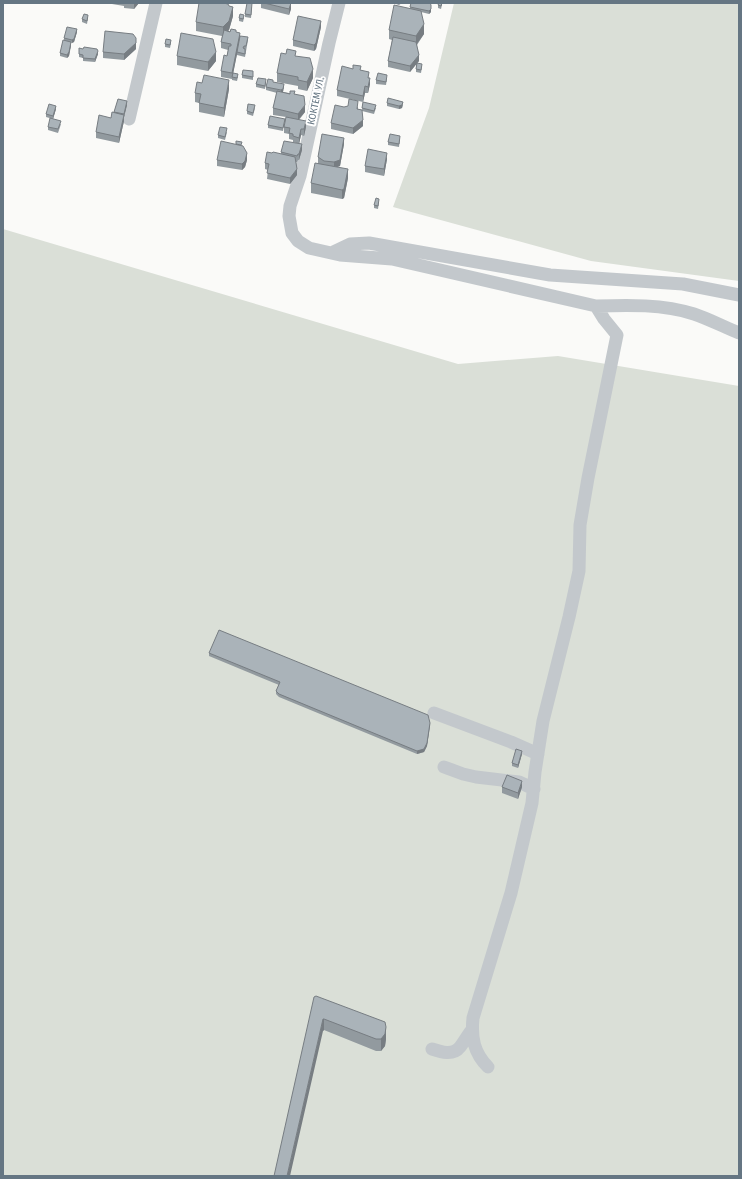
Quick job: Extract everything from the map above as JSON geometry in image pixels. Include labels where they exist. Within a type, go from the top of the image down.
[{"type":"street","points":[[129,119],[156,3]]},
{"type":"street","name":"КОКТЕМ УЛ.","points":[[339,3],[327,50],[300,176],[292,199],[289,216],[292,233],[298,241],[309,248],[331,253],[361,258],[392,260],[596,306],[629,305],[672,309],[694,314],[739,333]]},
{"type":"street","points":[[331,253],[350,244],[369,243],[550,275],[683,284],[739,295]]},
{"type":"street","points":[[488,1067],[480,1059],[474,1045],[472,1031],[478,1002],[511,893],[531,809],[538,754],[549,695],[569,618],[579,570],[580,525],[617,335],[596,306]]},
{"type":"street","points":[[434,713],[538,754]]},
{"type":"street","points":[[444,767],[462,774],[476,777],[519,782],[534,789]]},
{"type":"street","points":[[432,1049],[442,1052],[452,1052],[460,1048],[466,1037],[472,1031]]},
{"type":"shaded area","points":[[454,3],[739,3],[739,281],[591,261],[393,207],[429,108]]},
{"type":"shaded area","points":[[3,229],[458,364],[558,356],[739,386],[739,1176],[3,1176]]},
{"type":"building","points":[[199,3],[223,3],[233,7],[229,21],[223,27],[196,22]]},
{"type":"building","points":[[247,3],[252,3],[251,15],[245,14]]},
{"type":"building","points":[[264,3],[291,3],[289,9]]},
{"type":"building","points":[[411,3],[430,3],[431,9],[429,11],[410,7]]},
{"type":"building","points":[[394,5],[421,11],[424,24],[416,36],[389,30]]},
{"type":"building","points":[[84,14],[88,15],[87,21],[82,19]]},
{"type":"building","points":[[240,14],[244,15],[243,19],[239,18]]},
{"type":"building","points":[[298,16],[321,21],[316,43],[314,45],[293,40]]},
{"type":"building","points":[[67,27],[77,29],[74,39],[72,40],[64,38]]},
{"type":"building","points":[[231,29],[240,33],[232,73],[221,71],[224,55],[227,56],[229,46],[231,46],[231,44],[221,42],[224,30],[230,32]]},
{"type":"building","points":[[105,31],[133,34],[136,38],[136,43],[124,54],[103,52]]},
{"type":"building","points":[[181,33],[213,39],[216,52],[208,62],[177,56]]},
{"type":"building","points":[[240,36],[248,37],[246,46],[243,48],[245,49],[245,54],[237,52]]},
{"type":"building","points":[[393,37],[416,42],[419,55],[410,66],[388,61]]},
{"type":"building","points":[[166,39],[171,40],[170,45],[165,44]]},
{"type":"building","points":[[63,40],[71,42],[67,55],[60,53]]},
{"type":"building","points":[[84,47],[97,49],[98,51],[95,59],[83,58],[83,55],[79,54],[79,48],[83,49]]},
{"type":"building","points":[[287,49],[296,51],[295,56],[310,58],[313,69],[307,82],[298,80],[298,77],[277,73],[281,53],[286,54]]},
{"type":"building","points":[[417,63],[422,64],[421,70],[416,69]]},
{"type":"building","points":[[353,65],[361,66],[360,70],[369,72],[368,78],[370,78],[368,87],[365,86],[363,96],[337,90],[342,66],[353,69]]},
{"type":"building","points":[[243,70],[253,71],[253,77],[242,75]]},
{"type":"building","points":[[233,73],[238,74],[237,78],[232,77]]},
{"type":"building","points":[[378,73],[387,75],[386,82],[376,80]]},
{"type":"building","points":[[204,75],[229,80],[224,108],[199,103],[201,94],[195,93],[197,82],[202,83]]},
{"type":"building","points":[[258,78],[266,79],[265,86],[256,84]]},
{"type":"building","points":[[268,79],[273,80],[273,82],[284,84],[283,89],[281,90],[266,87]]},
{"type":"building","points":[[277,91],[290,94],[290,91],[295,91],[294,94],[304,96],[305,105],[298,114],[273,108]]},
{"type":"building","points":[[388,98],[403,102],[402,105],[399,106],[387,103]]},
{"type":"building","points":[[118,99],[127,101],[124,114],[114,112]]},
{"type":"building","points":[[349,99],[358,101],[357,109],[362,110],[363,120],[353,128],[331,123],[335,105],[344,107],[348,106]]},
{"type":"building","points":[[363,102],[376,105],[374,111],[362,108]]},
{"type":"building","points":[[49,104],[56,106],[53,116],[46,114]]},
{"type":"building","points":[[248,104],[255,105],[253,113],[247,111]]},
{"type":"building","points":[[112,112],[124,115],[119,137],[96,132],[99,115],[111,118]]},
{"type":"building","points":[[270,116],[285,119],[283,128],[268,125]]},
{"type":"building","points":[[286,117],[306,121],[304,129],[301,129],[299,138],[289,133],[290,128],[284,127]]},
{"type":"building","points":[[50,118],[61,121],[58,129],[48,127]]},
{"type":"building","points":[[220,127],[227,128],[225,137],[218,135]]},
{"type":"building","points":[[322,134],[344,138],[340,160],[334,162],[324,161],[318,157]]},
{"type":"building","points":[[390,134],[400,136],[399,144],[388,142]]},
{"type":"building","points":[[221,141],[243,146],[247,153],[245,161],[242,164],[217,160]]},
{"type":"building","points":[[236,141],[242,142],[241,145],[236,144]]},
{"type":"building","points":[[284,141],[302,144],[297,156],[281,152]]},
{"type":"building","points":[[368,149],[387,153],[384,169],[365,166]]},
{"type":"building","points":[[267,152],[295,157],[297,169],[290,178],[267,173],[269,164],[265,163]]},
{"type":"building","points":[[315,163],[348,169],[344,189],[342,190],[311,183]]},
{"type":"building","points":[[376,198],[379,199],[378,206],[374,205]]},
{"type":"building","points":[[219,630],[428,715],[430,723],[427,743],[424,749],[417,751],[279,694],[276,691],[280,682],[209,653]]},
{"type":"building","points":[[516,749],[522,751],[518,765],[512,763]]},
{"type":"building","points":[[507,775],[522,781],[518,793],[502,787]]},
{"type":"building","points":[[316,996],[385,1022],[385,1034],[381,1039],[376,1039],[323,1019],[287,1176],[274,1176],[314,997]]}]
